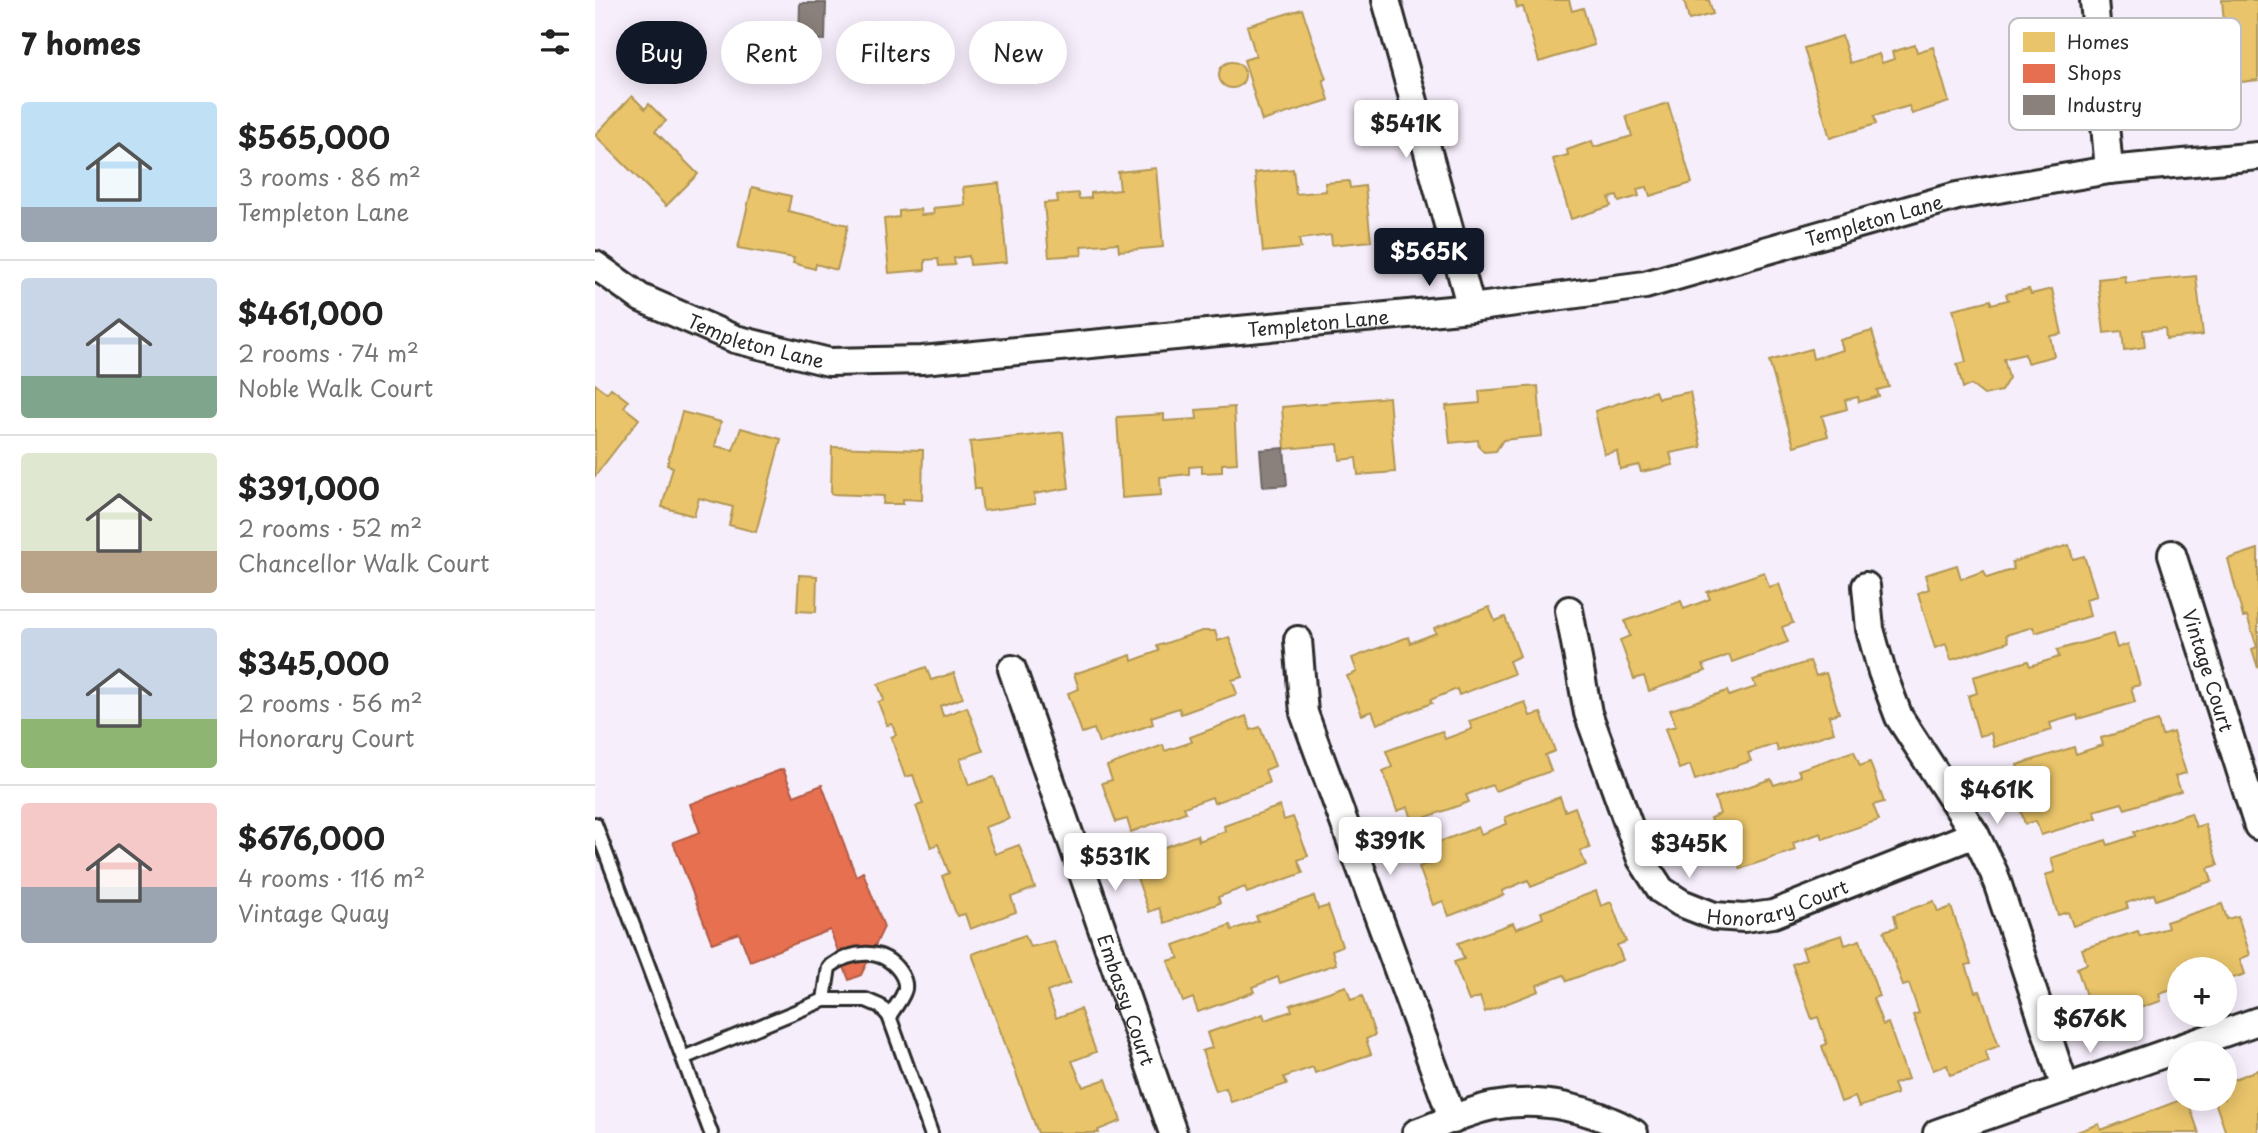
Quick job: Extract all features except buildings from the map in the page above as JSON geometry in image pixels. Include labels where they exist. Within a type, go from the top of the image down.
[{"type":"street","points":[[1386,0],[1471,308]]},
{"type":"street","points":[[2094,0],[2096,18]]},
{"type":"street","points":[[2105,130],[2109,170]]},
{"type":"street","name":"Templeton Lane","points":[[595,265],[641,298],[735,339],[828,362],[922,360],[1471,308],[1645,285],[1957,196],[2109,170],[2258,156]]},
{"type":"street","name":"Vintage Court","points":[[2172,554],[2258,827]]},
{"type":"street","points":[[1866,586],[1870,629],[1899,717],[1975,834],[1994,873],[2066,1088]]},
{"type":"street","name":"Honorary Court","points":[[1569,610],[1588,713],[1641,859],[1661,890],[1681,904],[1714,916],[1744,918],[1773,914],[1975,834]]},
{"type":"street","points":[[1298,640],[1304,713],[1453,1120]]},
{"type":"street","name":"Embassy Court","points":[[1012,669],[1173,1133]]},
{"type":"street","points":[[1937,1133],[2258,1021]]},
{"type":"street","points":[[1416,1133],[1492,1106],[1530,1102],[1568,1107],[1605,1118],[1634,1133]]},
{"type":"lane","points":[[595,824],[711,1133]]},
{"type":"lane","points":[[824,1000],[829,967],[840,959],[879,953],[892,961],[905,979],[904,992],[889,1016]]},
{"type":"lane","points":[[683,1058],[824,1000],[866,1000],[880,1006],[889,1016],[931,1133]]}]
